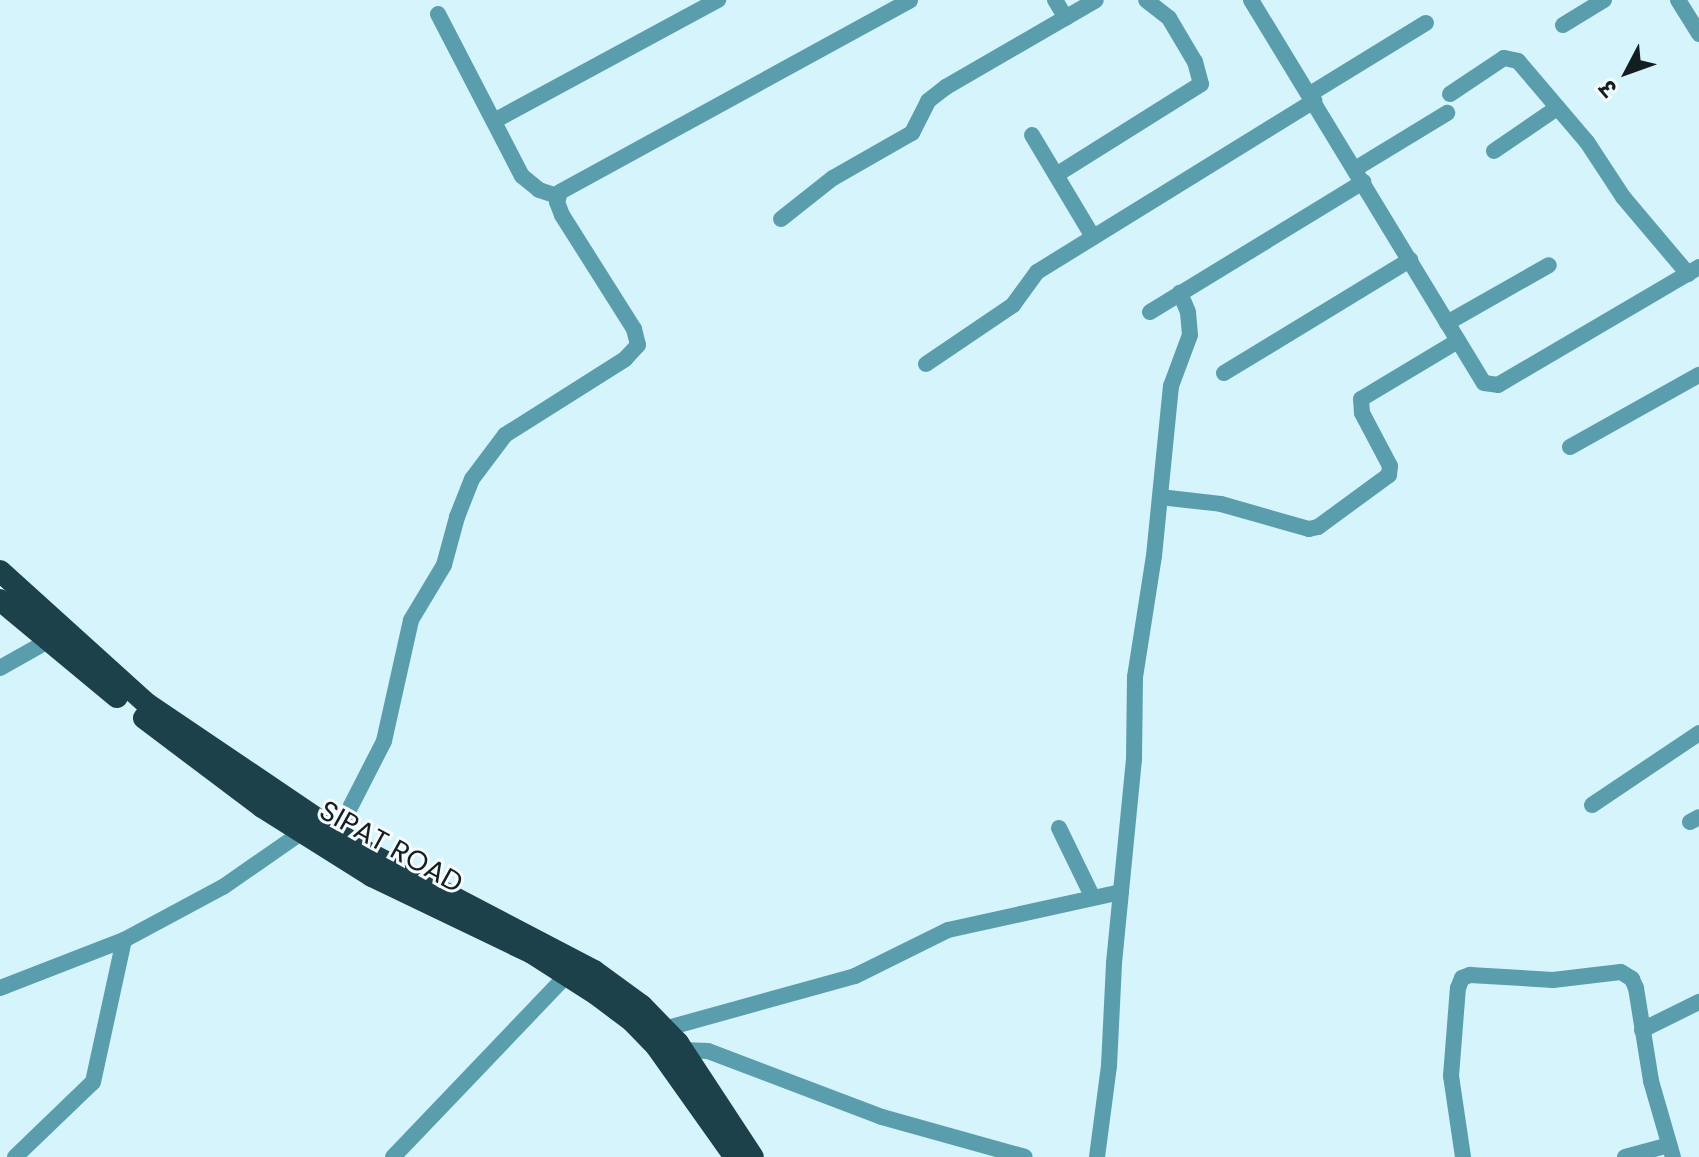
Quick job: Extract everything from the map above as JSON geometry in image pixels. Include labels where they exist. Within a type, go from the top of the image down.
[{"type":"highway","points":[[0,571],[146,703],[337,833],[363,850],[594,971],[642,1006],[682,1050],[753,1157]]},
{"type":"highway","name":"SIPAT ROAD","points":[[0,600],[48,641],[262,807],[372,876],[532,953],[632,1021],[656,1046],[735,1157]]},
{"type":"street","points":[[494,121],[718,0]]},
{"type":"street","points":[[557,196],[584,176],[910,0]]},
{"type":"street","points":[[1055,0],[1066,18]]},
{"type":"street","points":[[781,219],[833,178],[912,133],[928,101],[946,87],[1096,0]]},
{"type":"street","points":[[1056,175],[1201,84],[1195,62],[1169,18],[1146,0]]},
{"type":"street","points":[[1251,0],[1484,383],[1498,385],[1693,271],[1623,197],[1587,142],[1511,57],[1504,58],[1450,94]]},
{"type":"street","points":[[1563,25],[1604,0]]},
{"type":"street","points":[[1678,0],[1699,34]]},
{"type":"street","points":[[337,833],[384,741],[411,620],[444,565],[457,517],[472,479],[505,435],[625,359],[638,345],[634,329],[562,215],[557,196],[526,181],[438,14]]},
{"type":"street","points":[[926,364],[1013,305],[1037,272],[1426,23]]},
{"type":"street","points":[[1494,151],[1557,108]]},
{"type":"street","points":[[1150,312],[1359,175],[1447,113]]},
{"type":"street","points":[[1032,135],[1093,237]]},
{"type":"street","points":[[1224,373],[1410,260]]},
{"type":"street","points":[[1447,323],[1549,265]]},
{"type":"street","points":[[1097,1157],[1109,1066],[1134,759],[1135,677],[1173,377],[1190,335],[1188,312],[1180,293]]},
{"type":"street","points":[[1160,497],[1221,504],[1309,529],[1318,527],[1389,475],[1390,466],[1362,413],[1361,399],[1458,341]]},
{"type":"street","points":[[1570,447],[1699,375]]},
{"type":"street","points":[[0,668],[48,641]]},
{"type":"street","points":[[1592,805],[1699,733]]},
{"type":"street","points":[[1059,828],[1092,896]]},
{"type":"street","points":[[0,988],[124,940],[223,887],[302,832]]},
{"type":"street","points":[[664,1029],[864,973],[948,930],[1121,892]]},
{"type":"street","points":[[15,1157],[93,1082],[124,940]]},
{"type":"street","points":[[1463,1157],[1451,1076],[1458,988],[1466,976],[1529,981],[1621,972],[1634,983],[1651,1081],[1671,1151],[1625,1157]]},
{"type":"street","points":[[393,1157],[567,975]]},
{"type":"street","points":[[1642,1030],[1699,1002]]},
{"type":"street","points":[[682,1050],[708,1051],[882,1117],[1025,1157]]}]
